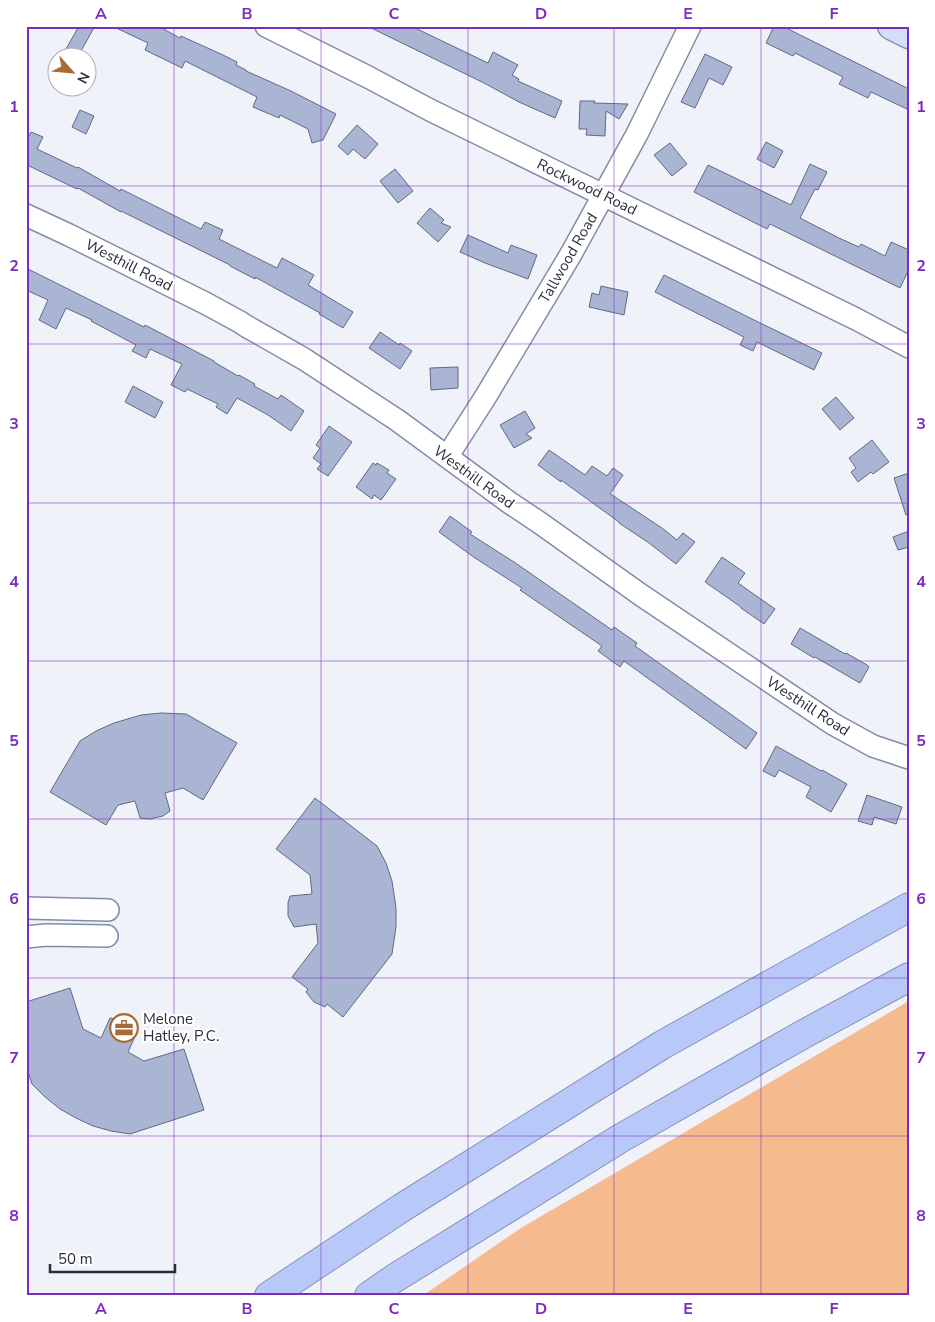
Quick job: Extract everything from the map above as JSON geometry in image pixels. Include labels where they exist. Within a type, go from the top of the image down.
[{"type":"highway","points":[[269,1296],[403,1207],[662,1045],[909,907]]},
{"type":"highway","points":[[370,1296],[395,1278],[621,1138],[802,1035],[909,977]]},
{"type":"main road","points":[[891,26],[909,35]]},
{"type":"street","name":"Rockwood Road","points":[[266,26],[430,110],[856,319],[909,347]]},
{"type":"street","name":"Tallwood Road","points":[[446,457],[486,396],[571,254],[637,134],[690,26]]},
{"type":"street","name":"Westhill Road","points":[[26,215],[240,322],[304,359],[397,420],[446,457],[641,595],[833,724],[873,746],[909,758]]},
{"type":"street","points":[[26,908],[108,910]]},
{"type":"street","points":[[26,937],[46,935],[108,936]]},
{"type":"shaded area","points":[[909,1001],[909,1296],[422,1296],[521,1228]]},
{"type":"building","points":[[79,26],[95,26],[83,48],[67,48]]},
{"type":"building","points":[[112,26],[158,26],[180,38],[181,36],[223,55],[237,62],[236,65],[246,71],[336,114],[323,140],[312,143],[308,129],[280,115],[279,118],[253,107],[257,97],[185,61],[182,68],[145,50],[148,43]]},
{"type":"building","points":[[367,26],[411,26],[488,63],[493,52],[518,65],[512,75],[519,79],[518,81],[562,101],[555,118],[519,102]]},
{"type":"building","points":[[774,26],[782,26],[909,89],[909,110],[871,92],[868,98],[839,84],[843,77],[795,53],[793,56],[766,43]]},
{"type":"building","points":[[705,54],[732,67],[723,85],[709,78],[695,108],[681,102]]},
{"type":"building","points":[[580,101],[628,104],[619,119],[606,111],[605,136],[586,135],[587,129],[579,129]]},
{"type":"building","points":[[80,110],[94,116],[86,134],[72,127]]},
{"type":"building","points":[[357,125],[378,144],[365,159],[353,149],[348,155],[338,146]]},
{"type":"building","points":[[31,132],[43,137],[37,149],[78,167],[120,191],[121,189],[201,229],[205,222],[223,230],[219,239],[277,268],[282,258],[314,275],[308,285],[353,312],[343,328],[255,277],[255,279],[121,212],[78,188],[29,166],[26,171],[26,142]]},
{"type":"building","points":[[766,142],[783,151],[774,168],[757,159]]},
{"type":"building","points":[[670,143],[687,164],[672,176],[654,155]]},
{"type":"building","points":[[810,164],[827,172],[818,190],[815,189],[800,218],[859,247],[861,244],[885,256],[891,242],[909,250],[909,269],[900,288],[770,224],[767,229],[694,192],[708,165],[791,205]]},
{"type":"building","points":[[395,169],[413,191],[398,203],[380,181]]},
{"type":"building","points":[[430,208],[444,220],[441,223],[451,227],[438,242],[417,223]]},
{"type":"building","points":[[468,235],[508,253],[511,245],[537,255],[528,279],[460,252]]},
{"type":"building","points":[[26,268],[144,327],[145,325],[214,361],[278,399],[281,395],[304,411],[291,431],[268,415],[237,398],[227,414],[216,407],[218,404],[187,389],[185,392],[171,385],[182,364],[150,349],[146,358],[132,351],[136,345],[92,320],[66,308],[56,329],[39,320],[48,300],[26,290]]},
{"type":"building","points":[[664,275],[822,353],[814,370],[757,342],[753,351],[740,345],[744,337],[655,292]]},
{"type":"building","points":[[601,286],[628,292],[624,315],[589,307],[592,293],[599,295]]},
{"type":"building","points":[[380,332],[412,351],[400,369],[369,348]]},
{"type":"building","points":[[458,367],[458,388],[431,390],[430,368]]},
{"type":"building","points":[[133,386],[163,402],[155,418],[125,402]]},
{"type":"building","points":[[836,397],[854,418],[840,430],[822,409]]},
{"type":"building","points":[[525,411],[535,428],[526,434],[532,438],[514,448],[500,425]]},
{"type":"building","points":[[329,426],[352,442],[328,476],[317,469],[321,464],[313,458],[320,448],[316,445]]},
{"type":"building","points":[[872,440],[889,462],[858,482],[851,472],[856,468],[849,458]]},
{"type":"building","points":[[549,450],[585,475],[592,466],[607,476],[613,468],[623,475],[610,494],[677,540],[683,533],[695,542],[676,564],[538,465]]},
{"type":"building","points":[[373,463],[376,465],[377,463],[389,470],[387,473],[396,479],[381,500],[374,495],[372,499],[356,487]]},
{"type":"building","points":[[909,473],[909,514],[906,515],[894,478]]},
{"type":"building","points":[[450,516],[472,532],[470,534],[612,630],[614,627],[637,643],[635,646],[757,733],[746,749],[624,661],[620,667],[598,651],[602,646],[520,590],[522,588],[439,532]]},
{"type":"building","points":[[909,531],[909,547],[898,550],[893,537]]},
{"type":"building","points":[[722,557],[745,573],[738,583],[775,609],[764,624],[705,582]]},
{"type":"building","points":[[800,628],[867,665],[869,667],[860,683],[791,644]]},
{"type":"building","points":[[161,713],[186,714],[237,743],[203,800],[183,788],[165,793],[170,811],[163,816],[150,819],[140,818],[135,801],[118,805],[106,825],[50,792],[80,741],[114,723],[141,715]]},
{"type":"building","points":[[776,746],[847,784],[831,812],[806,797],[811,787],[779,770],[775,777],[763,771]]},
{"type":"building","points":[[867,795],[902,807],[896,824],[874,817],[872,825],[858,821]]},
{"type":"building","points":[[315,798],[377,846],[386,863],[392,881],[396,908],[396,927],[392,954],[343,1017],[327,1004],[325,1007],[314,1002],[306,992],[308,989],[292,977],[318,943],[316,924],[294,927],[288,916],[290,896],[312,894],[310,875],[276,849]]},
{"type":"building","points":[[70,988],[83,1029],[101,1038],[110,1018],[125,1021],[137,1032],[128,1052],[144,1061],[184,1049],[204,1110],[130,1134],[93,1126],[60,1109],[45,1097],[32,1084],[26,1066],[26,1002]]},
{"type":"place","name":"Melone Hatley, P.C.","points":[[124,1028]]}]
